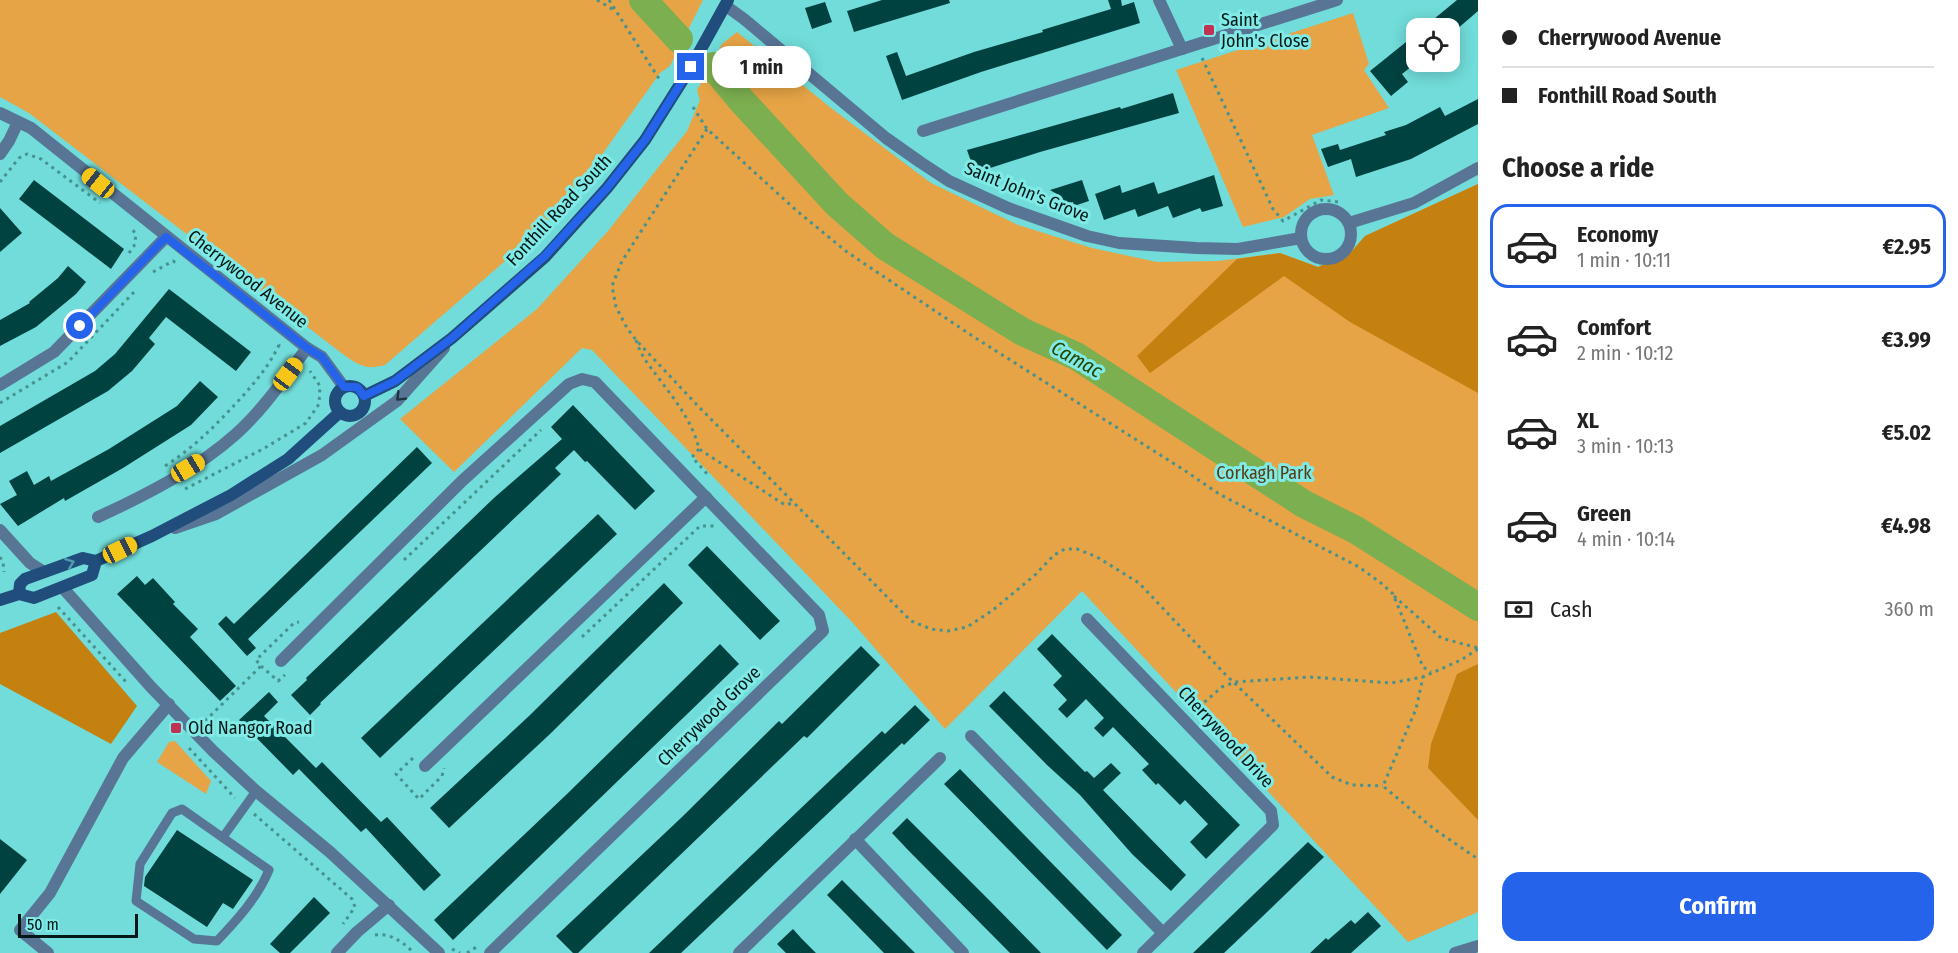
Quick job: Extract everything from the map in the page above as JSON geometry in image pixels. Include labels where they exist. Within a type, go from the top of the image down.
[{"type":"main road","name":"Fonthill Road South","points":[[19,594],[23,581],[83,558],[96,561],[152,536],[231,495],[288,459],[340,412],[351,416],[359,413],[364,405],[364,396],[395,381],[452,338],[545,256],[607,188],[645,140],[691,67],[727,3]]},
{"type":"main road","points":[[340,412],[335,406],[335,399],[338,391],[344,387],[357,387],[364,396]]},
{"type":"main road","name":"Fonthill Road South","points":[[0,600],[19,594],[34,598],[63,588],[92,575],[96,561]]},
{"type":"street","points":[[1159,0],[1182,49]]},
{"type":"street","points":[[923,131],[1337,0]]},
{"type":"street","name":"Saint John's Grove","points":[[727,3],[886,138],[949,181],[1008,208],[1087,236],[1119,243],[1238,249],[1301,238]]},
{"type":"street","name":"Cherrywood Avenue","points":[[0,113],[31,128],[307,348],[322,357],[344,387]]},
{"type":"street","points":[[0,154],[18,123]]},
{"type":"street","points":[[1349,223],[1414,203],[1478,168]]},
{"type":"street","points":[[1323,209],[1338,211],[1349,223],[1352,235],[1350,243],[1340,256],[1332,259],[1316,257],[1309,252],[1301,238],[1304,222],[1308,216],[1323,209]]},
{"type":"street","name":"Cherrywood Avenue","points":[[0,385],[54,352],[166,237]]},
{"type":"street","points":[[152,536],[216,514],[322,454],[398,401],[452,338]]},
{"type":"street","name":"Cherrywood Avenue","points":[[98,517],[152,491],[207,457],[237,433],[267,402],[307,348]]},
{"type":"street","name":"Cherrywood Grove","points":[[284,667],[462,481],[568,384],[582,379],[595,382],[819,615],[823,631],[490,953]]},
{"type":"street","points":[[425,766],[706,497]]},
{"type":"street","points":[[0,530],[30,563],[44,572]]},
{"type":"street","points":[[63,588],[213,750],[256,791],[330,852],[439,953]]},
{"type":"street","name":"Cherrywood Drive","points":[[1087,619],[1271,811],[1274,825],[1143,953]]},
{"type":"street","points":[[48,953],[20,930],[50,893],[123,758],[169,704]]},
{"type":"street","points":[[971,736],[1163,933]]},
{"type":"street","points":[[739,953],[940,758]]},
{"type":"street","points":[[855,839],[963,953]]},
{"type":"street","points":[[337,953],[357,932],[389,905]]},
{"type":"street","points":[[1455,953],[1478,946]]},
{"type":"lane","points":[[223,837],[256,791]]},
{"type":"lane","points":[[182,808],[223,837],[269,870],[264,882],[240,917],[217,941],[194,939],[136,902],[141,864],[172,813],[182,808]]},
{"type":"path","points":[[597,0],[615,10]]},
{"type":"path","points":[[609,0],[661,82]]},
{"type":"path","points":[[1204,57],[1201,58],[1273,209],[1282,221],[1320,200],[1339,202]]},
{"type":"path","points":[[693,107],[707,129],[797,211],[847,252],[974,337],[1185,470],[1219,494],[1359,567],[1442,638],[1478,648]]},
{"type":"path","points":[[707,129],[622,261],[612,286],[616,307],[636,340],[698,406],[911,621],[931,629],[948,631],[967,627],[993,610],[1035,575],[1054,555],[1065,549],[1077,549],[1097,557],[1139,584],[1234,682],[1332,777],[1352,784],[1383,786],[1434,829],[1478,859]]},
{"type":"path","points":[[0,182],[19,158],[27,154],[41,159],[107,208]]},
{"type":"path","points":[[125,222],[134,229],[136,235],[134,246],[128,255]]},
{"type":"path","points":[[147,279],[154,271],[173,261],[182,268]]},
{"type":"path","points":[[0,403],[68,362],[139,286]]},
{"type":"path","points":[[163,467],[193,447],[210,432],[270,364],[279,345],[273,340]]},
{"type":"path","points":[[636,340],[640,354],[672,396],[695,433],[699,449],[785,505],[793,503]]},
{"type":"path","points":[[181,492],[263,449],[306,423],[319,404],[320,386],[310,371]]},
{"type":"path","points":[[398,566],[542,429]]},
{"type":"path","points":[[699,449],[692,457],[709,476]]},
{"type":"path","points":[[709,525],[716,526]]},
{"type":"path","points":[[0,557],[4,572]]},
{"type":"path","points":[[1393,594],[1423,667],[1431,672]]},
{"type":"path","points":[[58,607],[131,688]]},
{"type":"path","points":[[1191,713],[1215,692],[1234,682],[1310,677],[1391,683],[1423,677],[1461,660],[1478,648]]},
{"type":"path","points":[[261,666],[278,681],[284,667]]},
{"type":"path","points":[[1383,786],[1416,709],[1423,677]]},
{"type":"path","points":[[182,741],[230,794],[352,899],[355,906],[337,933]]},
{"type":"path","points":[[369,941],[376,934],[391,936],[404,943],[414,953]]},
{"type":"path","points":[[467,953],[481,942]]},
{"type":"path","points":[[452,950],[460,953]]},
{"type":"green space","points":[[0,0],[703,0],[670,66],[660,73],[596,163],[534,236],[385,365],[368,367],[344,355],[29,113],[0,97]]},
{"type":"green space","points":[[1353,13],[1369,64],[1364,70],[1389,108],[1312,135],[1334,195],[1310,199],[1284,217],[1243,227],[1176,70]]},
{"type":"green space","name":"Corkagh Park","points":[[737,32],[831,108],[931,183],[1018,225],[1092,248],[1157,262],[1218,261],[1280,253],[1318,267],[1352,251],[1365,236],[1478,184],[1478,912],[1408,942],[1082,591],[945,729],[852,622],[592,350],[582,348],[454,472],[400,419],[537,309],[608,231],[687,131],[700,100],[697,90],[722,44]]},
{"type":"green space","points":[[175,741],[211,781],[206,794],[157,762],[169,742]]},
{"type":"shaded area","points":[[1478,184],[1478,393],[1350,322],[1284,276],[1150,373],[1137,356],[1237,259],[1280,253],[1318,267],[1352,251],[1365,236]]},
{"type":"shaded area","points":[[56,612],[137,706],[111,744],[0,684],[0,633]]},
{"type":"shaded area","points":[[1478,664],[1478,820],[1428,768],[1431,744],[1457,674]]},
{"type":"building","points":[[882,0],[949,0],[950,3],[854,32],[847,11]]},
{"type":"building","points":[[1108,0],[1121,0],[1122,6],[1134,2],[1140,23],[981,72],[902,100],[886,56],[897,52],[906,76],[1111,9]]},
{"type":"building","points":[[1457,0],[1478,0],[1478,11],[1460,27],[1460,18],[1435,18]]},
{"type":"building","points":[[825,2],[832,22],[812,29],[805,8]]},
{"type":"building","points":[[1406,42],[1406,71],[1402,74],[1408,82],[1391,96],[1370,71]]},
{"type":"building","points":[[1173,93],[1179,113],[1040,152],[975,173],[967,150],[1120,107],[1121,109]]},
{"type":"building","points":[[1478,99],[1478,124],[1411,159],[1356,177],[1351,159],[1328,167],[1321,149],[1338,144],[1340,150],[1386,135],[1384,132],[1406,125],[1440,107],[1445,116]]},
{"type":"building","points":[[1214,175],[1223,206],[1202,212],[1200,208],[1173,218],[1168,206],[1138,217],[1135,209],[1104,220],[1095,194],[1120,185],[1122,193],[1154,182],[1158,194]]},
{"type":"building","points":[[34,180],[124,249],[111,269],[19,199]]},
{"type":"building","points":[[1082,180],[1089,201],[1074,206],[1073,202],[1064,205],[1062,197],[1050,190]]},
{"type":"building","points":[[0,208],[22,233],[0,252]]},
{"type":"building","points":[[68,266],[86,282],[76,294],[36,327],[0,346],[0,320],[30,303]]},
{"type":"building","points":[[169,289],[251,352],[236,371],[166,317],[149,338],[155,344],[132,371],[108,391],[0,453],[0,426],[95,371],[115,354]]},
{"type":"building","points":[[200,381],[218,397],[191,425],[123,468],[65,501],[64,498],[18,526],[0,504],[17,495],[9,481],[27,471],[34,485],[49,476],[51,481],[109,449],[177,406]]},
{"type":"building","points":[[573,405],[655,491],[635,510],[574,450],[555,468],[561,474],[310,715],[291,695],[495,497],[562,439],[551,427]]},
{"type":"building","points":[[417,447],[432,463],[248,639],[256,648],[247,656],[218,624],[226,616],[234,624]]},
{"type":"building","points":[[598,514],[617,534],[380,758],[361,738]]},
{"type":"building","points":[[707,546],[780,621],[760,640],[688,565]]},
{"type":"building","points":[[137,576],[145,585],[153,578],[175,602],[173,604],[198,629],[190,637],[236,686],[220,701],[117,594]]},
{"type":"building","points":[[664,583],[683,603],[550,734],[449,828],[430,808],[529,716]]},
{"type":"building","points":[[1052,634],[1240,825],[1206,859],[1190,842],[1208,824],[1185,800],[1180,805],[1158,783],[1156,785],[1142,770],[1149,764],[1113,727],[1103,737],[1094,728],[1104,718],[1086,699],[1067,718],[1058,709],[1067,700],[1053,685],[1062,676],[1037,649]]},
{"type":"building","points":[[720,644],[739,664],[453,940],[434,920]]},
{"type":"building","points":[[861,646],[880,665],[807,738],[804,736],[578,953],[573,953],[556,936],[779,721],[782,724]]},
{"type":"building","points":[[1004,691],[1085,772],[1087,771],[1094,778],[1111,763],[1121,773],[1103,790],[1186,875],[1171,891],[1132,854],[1080,795],[989,706]]},
{"type":"building","points":[[269,692],[278,702],[264,716],[316,768],[322,762],[381,822],[387,817],[441,875],[424,891],[366,828],[361,832],[299,769],[293,775],[239,720]]},
{"type":"building","points":[[915,705],[930,720],[904,745],[902,743],[681,953],[649,953],[882,731],[885,734]]},
{"type":"building","points":[[960,769],[1122,935],[1107,950],[944,784]]},
{"type":"building","points":[[907,818],[1041,953],[1010,953],[892,833]]},
{"type":"building","points":[[177,830],[253,880],[233,909],[223,903],[207,927],[144,886],[145,877]]},
{"type":"building","points":[[0,839],[27,860],[0,894]]},
{"type":"building","points":[[1308,842],[1324,857],[1263,916],[1224,953],[1193,953]]},
{"type":"building","points":[[842,880],[915,953],[884,953],[827,895]]},
{"type":"building","points":[[314,897],[330,913],[290,953],[280,953],[270,944]]},
{"type":"building","points":[[1368,912],[1381,926],[1351,953],[1310,953],[1351,920],[1355,924]]},
{"type":"building","points":[[793,929],[816,953],[786,953],[777,944]]},
{"type":"waterway","name":"Camac","points":[[643,0],[679,39]]},
{"type":"waterway","name":"Camac","points":[[713,66],[742,101],[837,204],[885,246],[1023,332],[1076,356],[1304,504],[1356,530],[1478,607]]},
{"type":"place","name":"Saint John's Close","points":[[1209,30]]},
{"type":"place","name":"Old Nangor Road","points":[[176,728]]},
{"type":"route","points":[[80,326],[166,237],[307,348],[322,357],[336,373],[344,387],[357,387],[364,396],[377,391],[395,381],[452,338],[545,256],[607,188],[645,140],[691,67]]}]
